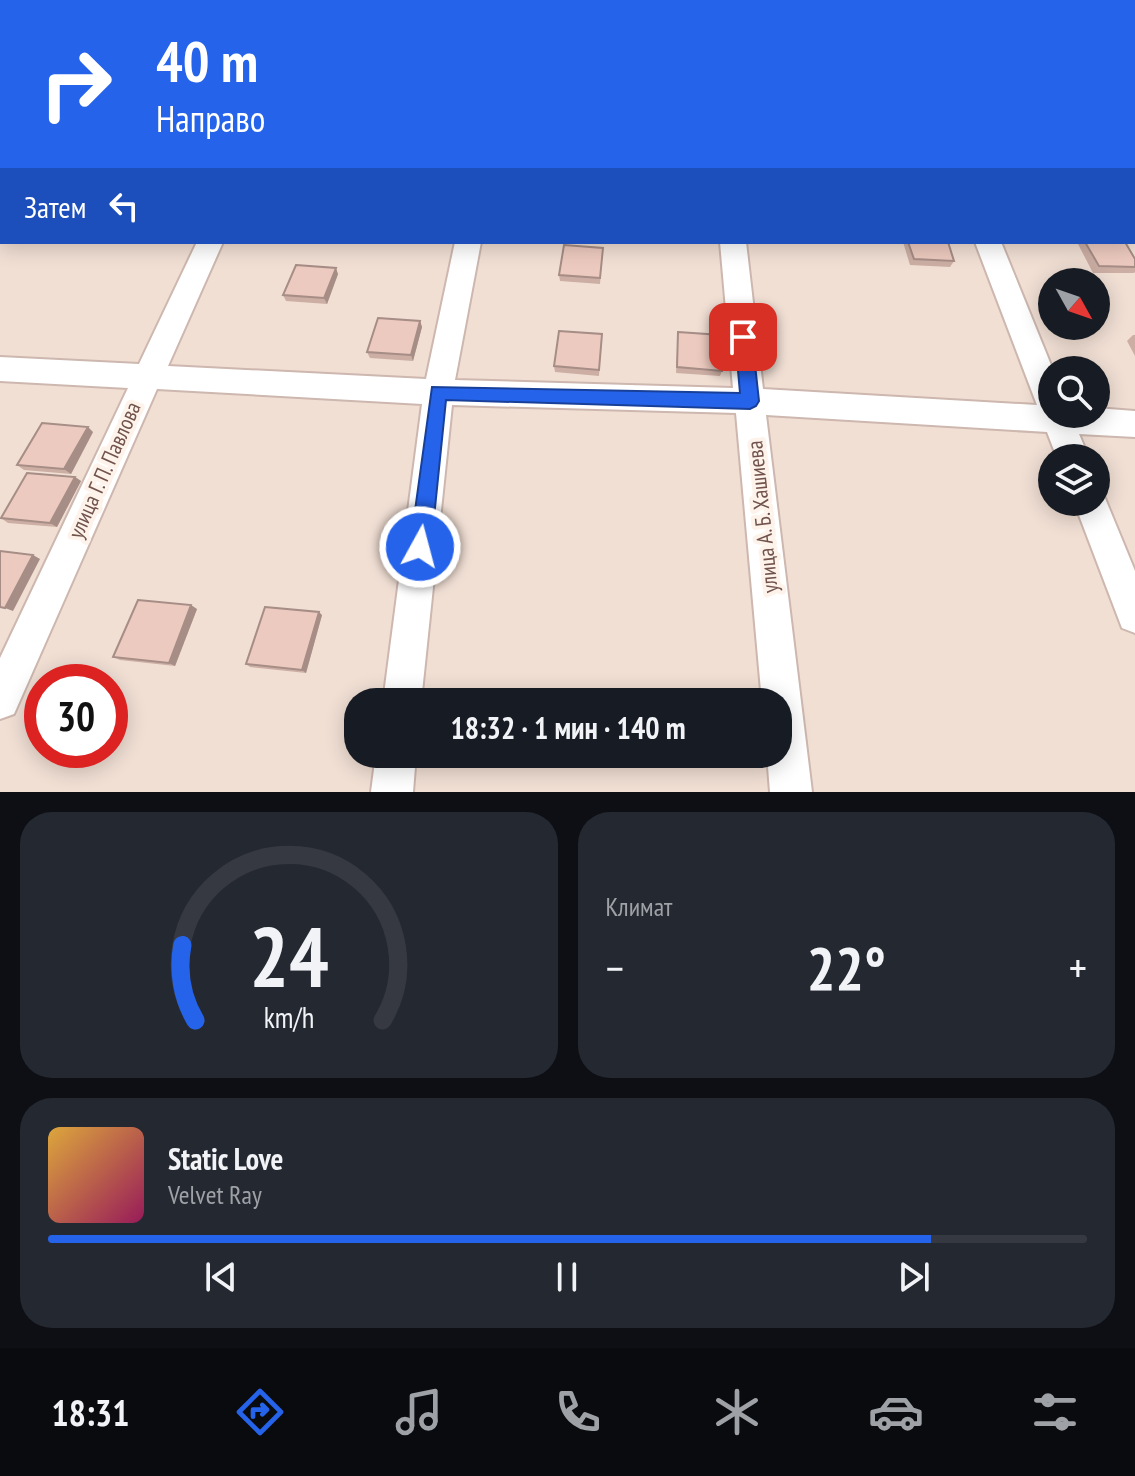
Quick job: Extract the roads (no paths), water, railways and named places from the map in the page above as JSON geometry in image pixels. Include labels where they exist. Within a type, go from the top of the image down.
[{"type":"street","name":"улица Г. П. Павлова","points":[[0,700],[209,244]]},
{"type":"street","points":[[404,688],[438,392],[468,244]]},
{"type":"street","name":"улица А. Б. Хашиева","points":[[733,244],[791,792]]},
{"type":"street","points":[[989,244],[1038,370]]},
{"type":"street","points":[[0,369],[438,392],[1038,412]]},
{"type":"street","points":[[1110,421],[1135,424]]},
{"type":"street","points":[[1096,516],[1135,615]]},
{"type":"street","points":[[392,792],[395,768]]}]
